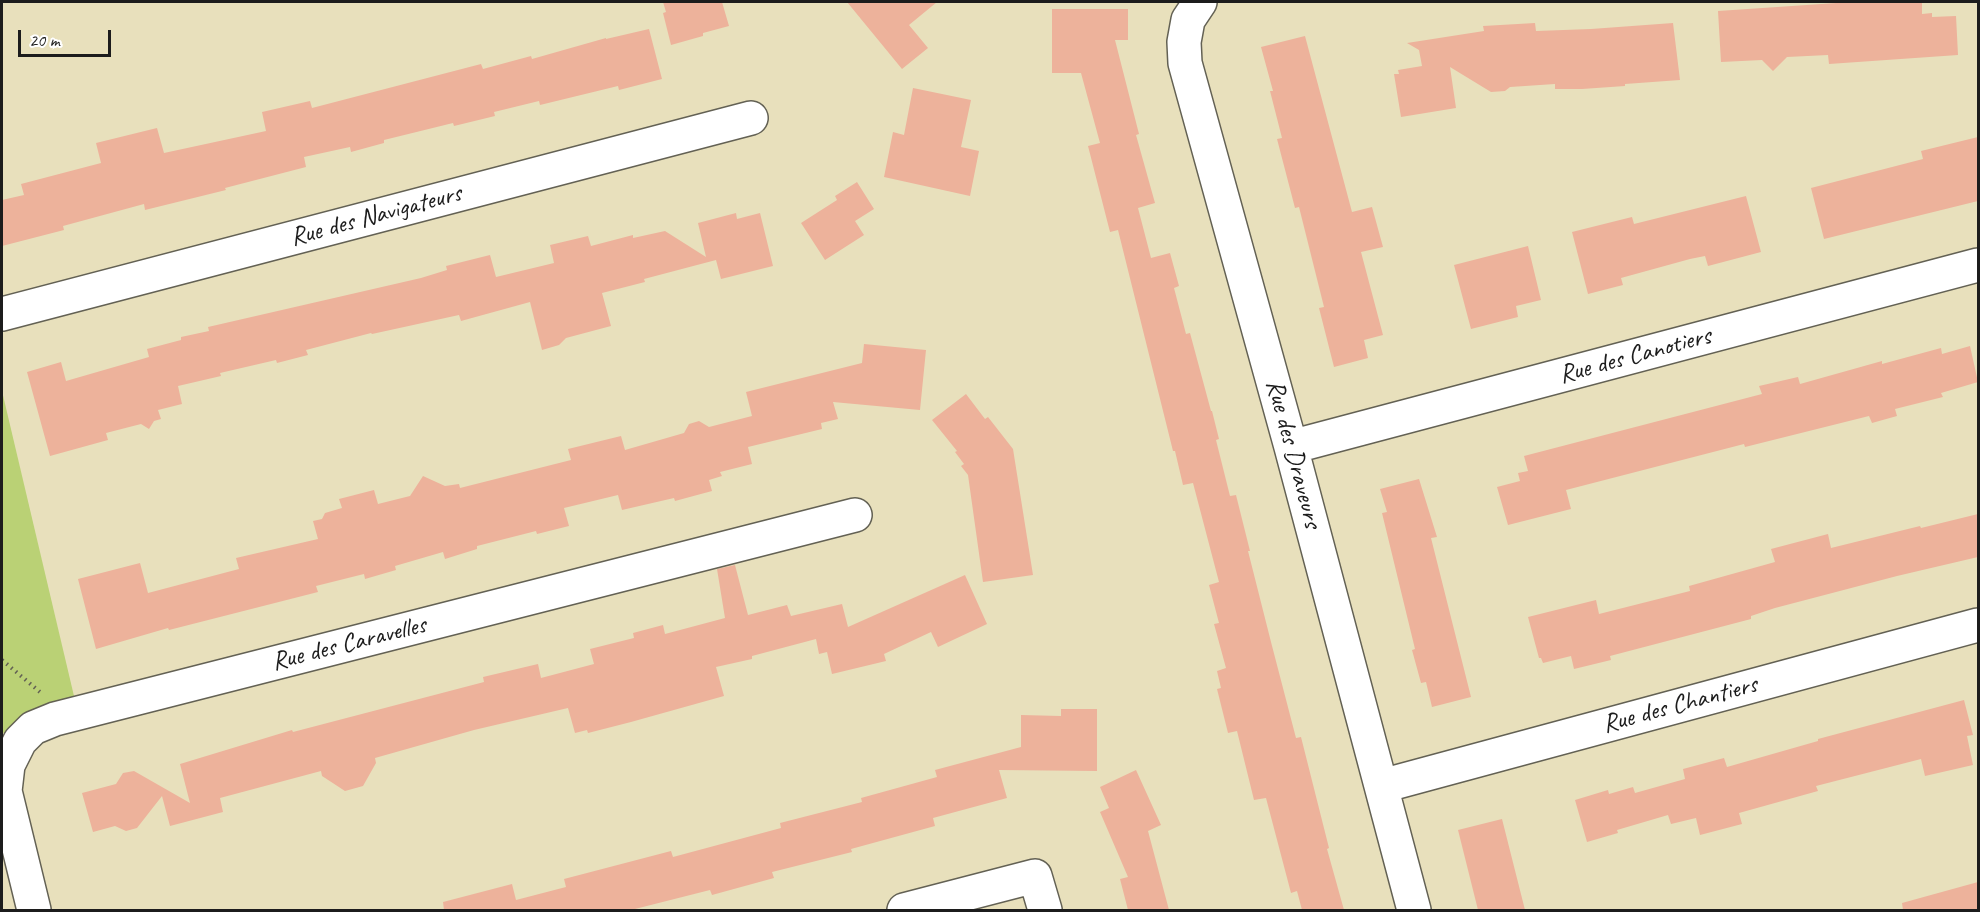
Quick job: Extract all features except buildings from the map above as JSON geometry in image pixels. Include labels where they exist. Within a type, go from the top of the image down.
[{"type":"street","name":"Rue des Draveurs","points":[[1200,2],[1188,20],[1184,42],[1185,63],[1292,447],[1414,910]]},
{"type":"street","name":"Rue des Navigateurs","points":[[2,314],[751,118]]},
{"type":"street","name":"Rue des Canotiers","points":[[1292,447],[1978,265]]},
{"type":"street","name":"Rue des Caravelles","points":[[34,910],[5,791],[8,765],[20,741],[33,728],[55,719],[855,515]]},
{"type":"street","name":"Rue des Chantiers","points":[[1382,786],[1978,625]]},
{"type":"street","points":[[904,910],[1035,876],[1045,910]]},
{"type":"path","points":[[2,660],[40,691],[55,719]]},
{"type":"green space","points":[[2,391],[78,713],[20,741],[2,732]]}]
